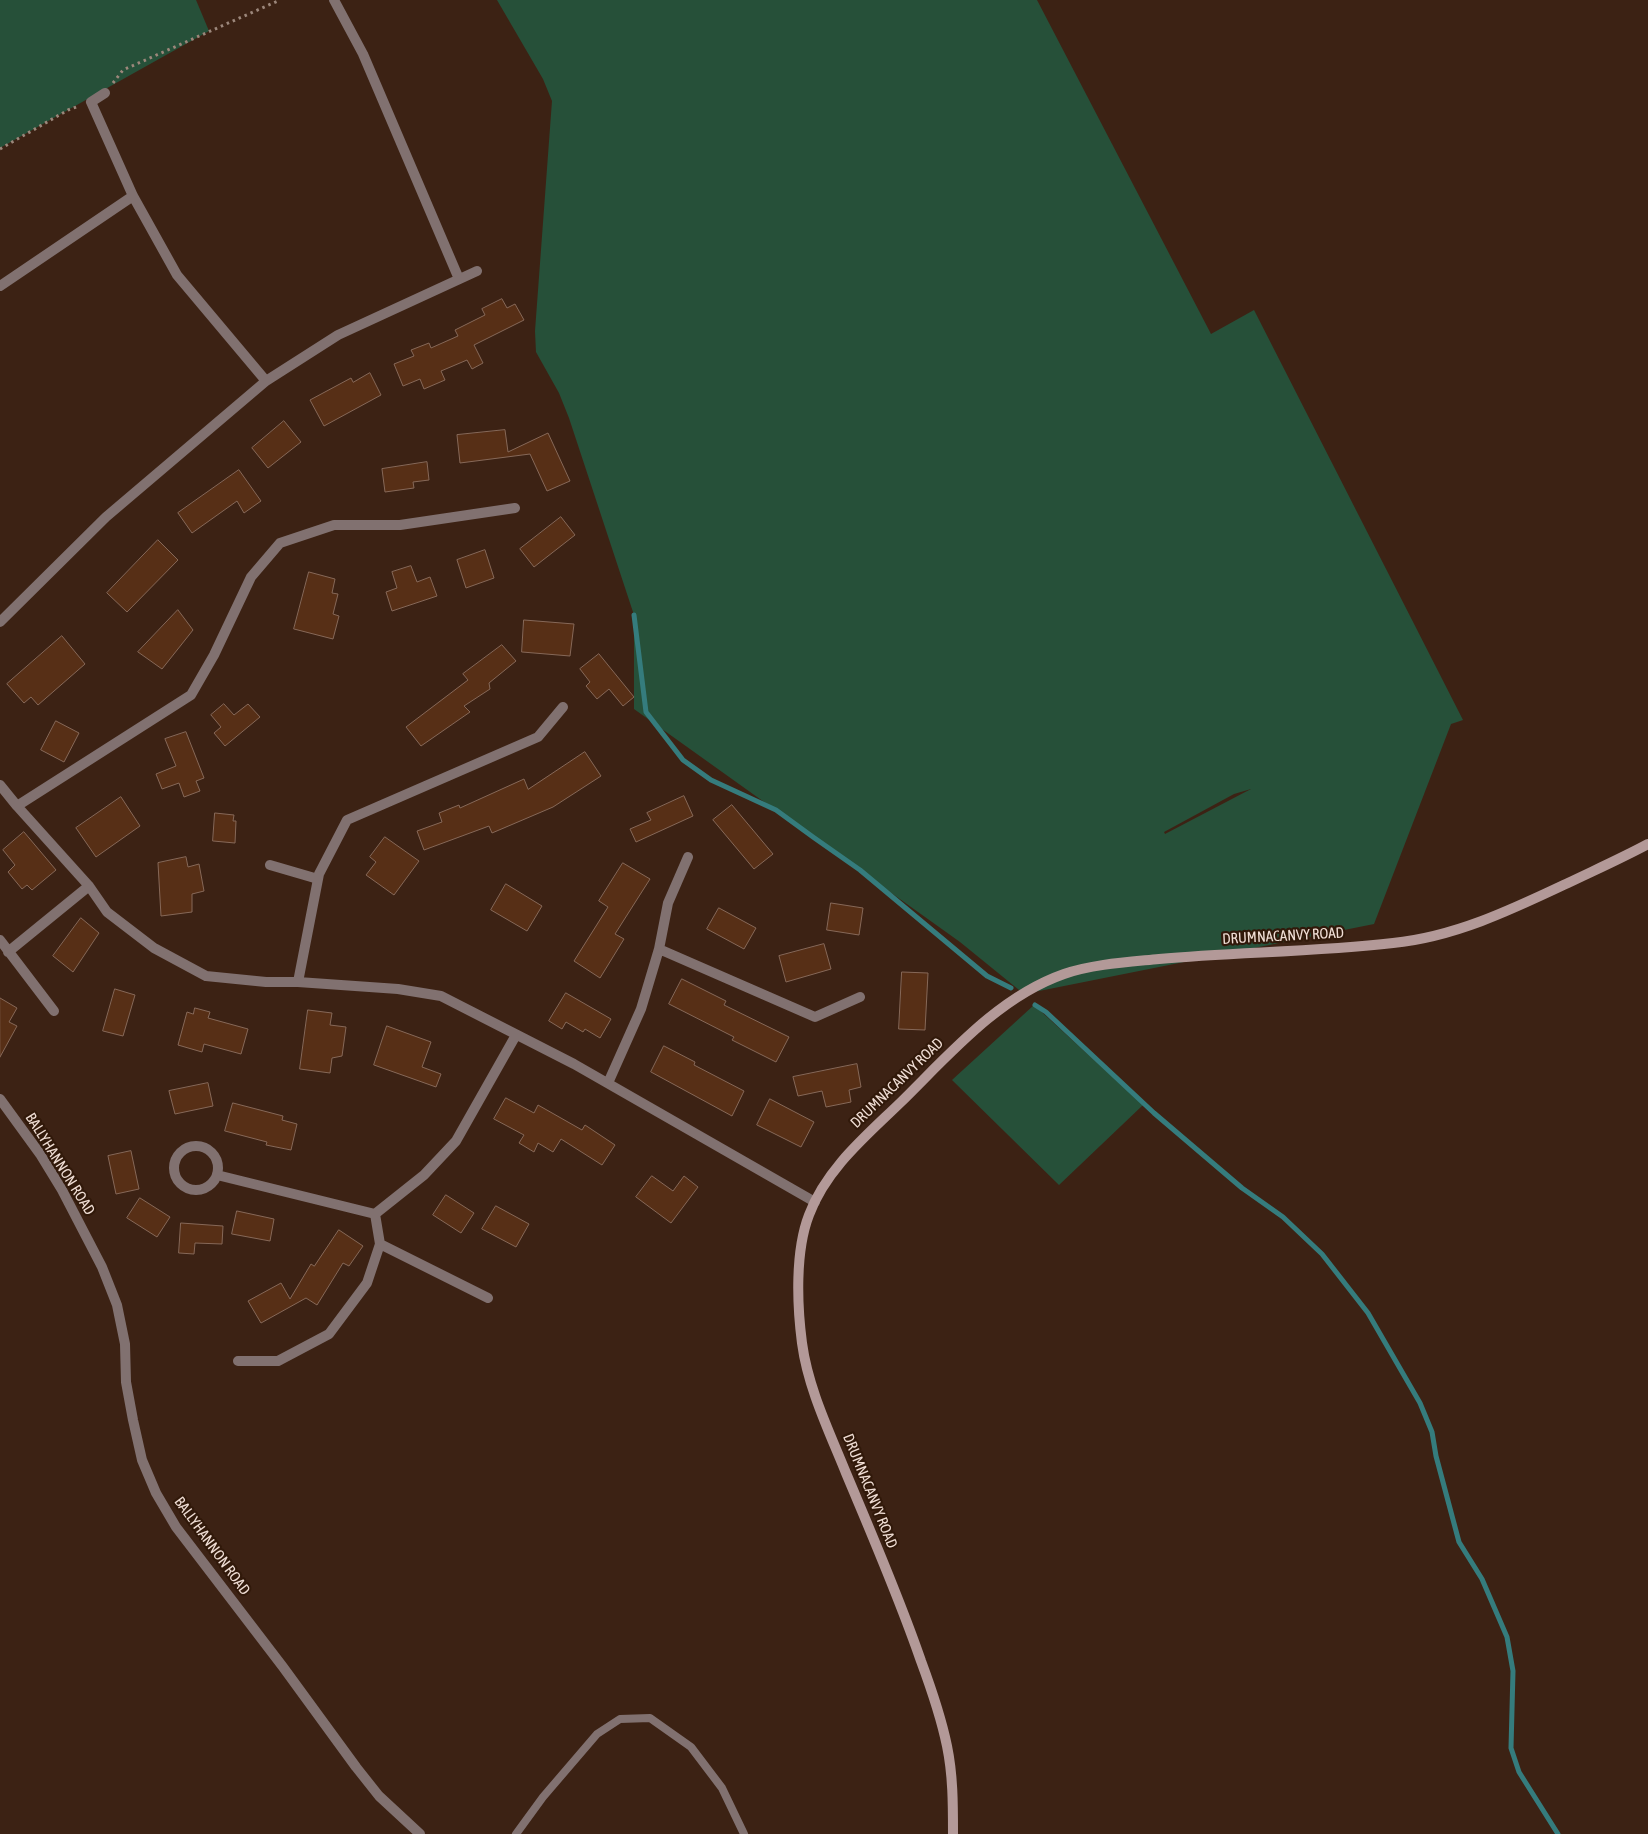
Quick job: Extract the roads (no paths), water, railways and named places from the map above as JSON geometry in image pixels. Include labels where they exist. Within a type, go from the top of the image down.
[{"type":"main road","name":"DRUMNACANVY ROAD","points":[[953,1834],[954,1795],[947,1746],[930,1686],[907,1620],[813,1390],[802,1346],[798,1300],[800,1254],[809,1216],[824,1186],[855,1145],[952,1050],[994,1014],[1028,991],[1064,973],[1108,964],[1220,954],[1399,943],[1450,931],[1508,912],[1648,844]]},
{"type":"street","points":[[338,1],[363,54],[459,279]]},
{"type":"street","points":[[105,93],[91,102],[133,196],[177,275],[266,381]]},
{"type":"street","points":[[0,286],[133,196]]},
{"type":"street","points":[[0,622],[106,517],[266,381],[338,335],[477,271]]},
{"type":"street","points":[[17,806],[191,695],[214,655],[251,577],[280,543],[334,525],[400,525],[514,508]]},
{"type":"street","points":[[298,982],[318,878],[347,820],[538,737],[563,707]]},
{"type":"street","points":[[0,784],[88,886],[107,912],[154,948],[206,976],[266,982],[298,982],[398,989],[441,996],[574,1064],[815,1202]]},
{"type":"street","points":[[608,1083],[640,1009],[659,949],[668,903],[688,858]]},
{"type":"street","points":[[270,865],[318,878]]},
{"type":"street","points":[[8,952],[88,886]]},
{"type":"street","points":[[0,940],[54,1011]]},
{"type":"street","points":[[659,949],[815,1017],[860,997]]},
{"type":"street","points":[[375,1214],[424,1175],[456,1141],[516,1035]]},
{"type":"street","name":"BALLYHANNON ROAD","points":[[0,1099],[62,1190],[102,1267],[116,1305],[126,1344],[126,1382],[132,1420],[142,1460],[156,1493],[176,1527],[283,1667],[356,1767],[380,1796],[420,1834]]},
{"type":"street","points":[[190,1147],[203,1147],[210,1150],[217,1161],[217,1175],[213,1182],[200,1190],[186,1187],[176,1176],[174,1169],[175,1161],[179,1155],[190,1147]]},
{"type":"street","points":[[217,1175],[375,1214]]},
{"type":"street","points":[[238,1361],[278,1361],[329,1334],[367,1284],[380,1244],[375,1214]]},
{"type":"street","points":[[380,1244],[488,1298]]},
{"type":"lane","points":[[516,1834],[543,1797],[597,1734],[620,1719],[642,1718],[650,1718],[691,1747],[722,1788],[744,1834]]},
{"type":"waterway","points":[[634,615],[646,712],[683,760],[711,780],[776,810],[860,870],[987,976],[1011,988]]},
{"type":"waterway","points":[[1035,1005],[1046,1012],[1154,1113],[1242,1188],[1283,1217],[1322,1254],[1368,1313],[1420,1403],[1432,1432],[1436,1456],[1459,1542],[1482,1579],[1507,1637],[1513,1671],[1511,1748],[1519,1772],[1558,1834]]}]
